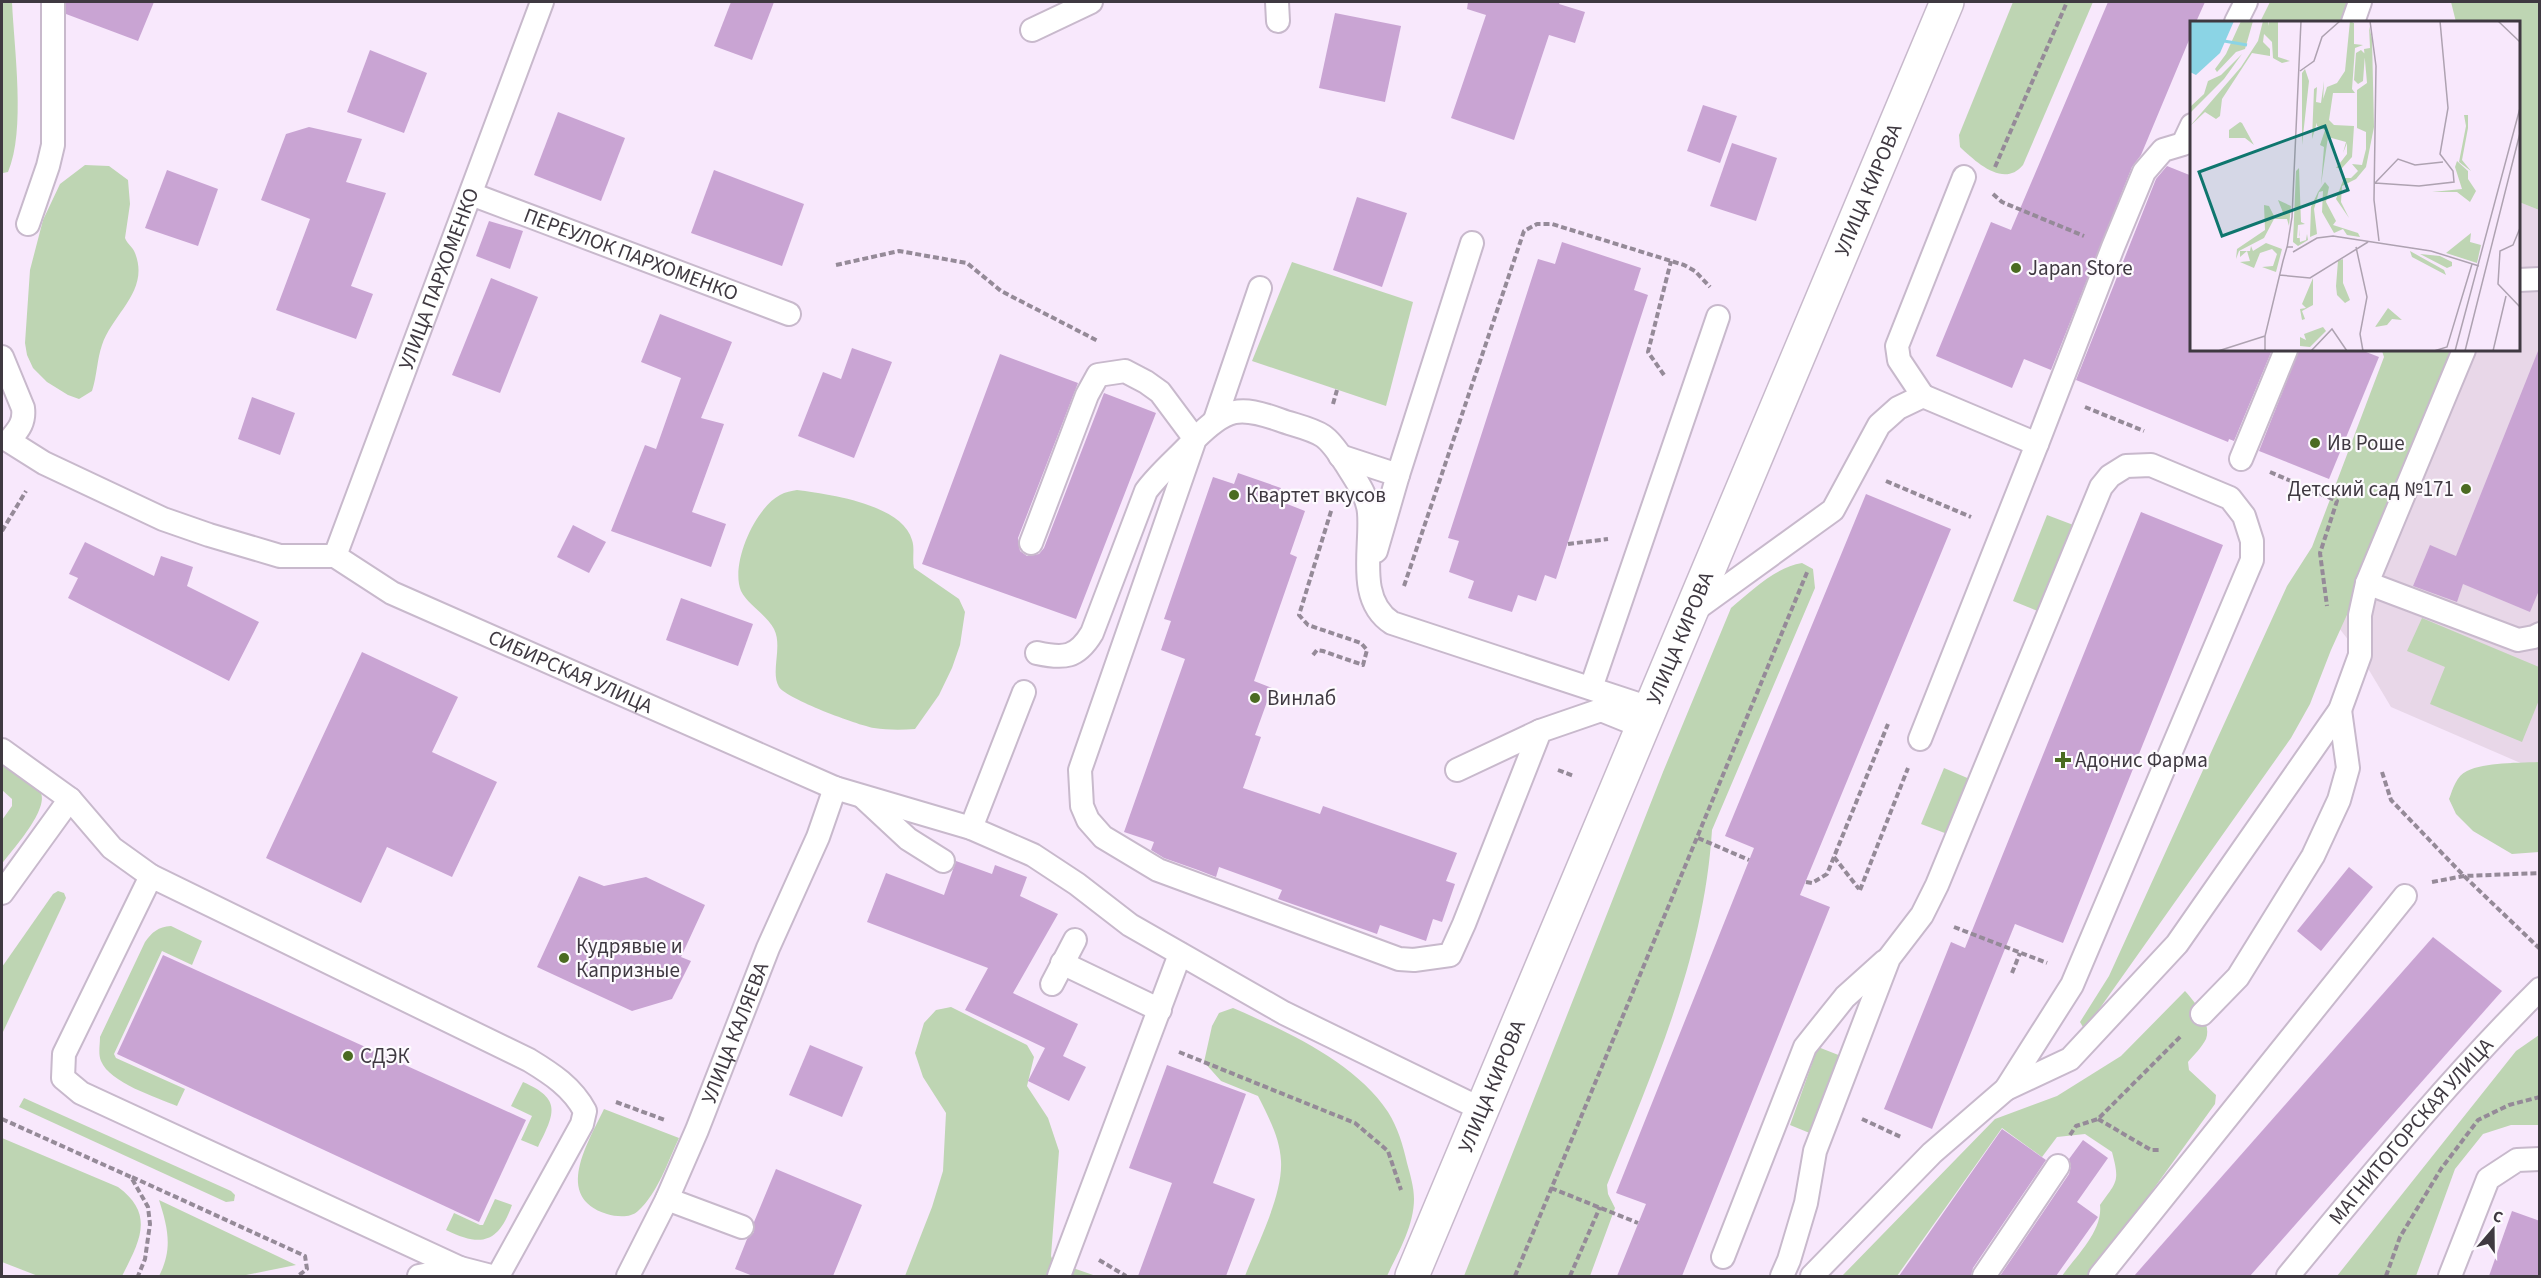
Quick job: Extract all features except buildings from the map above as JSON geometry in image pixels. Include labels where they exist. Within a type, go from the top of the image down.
[{"type":"street","name":"УЛИЦА КИРОВА","points":[[1412,1276],[1947,2]]},
{"type":"lane","points":[[28,224],[53,145],[53,2]]},
{"type":"lane","name":"УЛИЦА ПАРХОМЕНКО","points":[[335,556],[542,2]]},
{"type":"lane","points":[[1032,30],[1091,2]]},
{"type":"lane","points":[[2236,21],[2246,2]]},
{"type":"lane","points":[[2353,21],[2360,2]]},
{"type":"lane","points":[[1920,739],[2113,247],[2145,172],[2163,150],[2183,144],[2190,129]]},
{"type":"lane","points":[[1964,177],[1897,346],[1899,360],[1923,396],[2037,444]]},
{"type":"lane","name":"ПЕРЕУЛОК ПАРХОМЕНКО","points":[[471,194],[789,314]]},
{"type":"lane","points":[[1368,578],[1398,474],[1472,243]]},
{"type":"lane","points":[[2520,280],[2540,279]]},
{"type":"lane","points":[[1215,420],[1260,288]]},
{"type":"lane","points":[[1591,688],[1718,317]]},
{"type":"lane","points":[[2241,459],[2286,351]]},
{"type":"lane","points":[[1812,1276],[1932,1153],[2006,1089],[2070,1059],[2176,944],[2340,710],[2360,655],[2360,615],[2367,583],[2464,351]]},
{"type":"lane","points":[[2,357],[23,408],[24,416],[23,423],[4,440],[44,463],[163,519],[280,556],[335,556]]},
{"type":"lane","points":[[1031,543],[1087,395],[1098,375],[1125,371],[1146,382],[1160,392],[1195,439]]},
{"type":"lane","points":[[1688,615],[1833,510],[1879,425],[1898,408],[1923,396]]},
{"type":"lane","points":[[1038,653],[1058,658],[1068,656],[1086,644],[1146,491],[1160,472],[1178,459],[1215,420],[1241,411],[1256,411],[1322,435],[1340,456],[1355,479],[1369,510],[1368,578],[1379,613],[1392,624],[1591,688],[1646,717]]},
{"type":"lane","points":[[1195,439],[1080,770],[1082,806],[1088,820],[1103,837],[1158,870],[1399,959],[1414,960],[1450,955],[1540,731]]},
{"type":"lane","points":[[1340,456],[1398,474]]},
{"type":"lane","points":[[1723,1257],[1805,1047],[1845,997],[1889,958],[1922,915],[1937,885],[2101,487],[2110,476],[2126,466],[2151,465],[2230,498],[2244,516],[2252,541],[2252,560],[2077,976],[2006,1089]]},
{"type":"lane","name":"СИБИРСКАЯ УЛИЦА","points":[[335,556],[392,593],[835,788],[971,828],[1033,855],[1130,925],[1284,1013],[1481,1109]]},
{"type":"lane","points":[[2367,583],[2518,640],[2540,634]]},
{"type":"lane","points":[[971,828],[1023,692]]},
{"type":"lane","points":[[1457,770],[1540,731],[1601,710],[1646,717]]},
{"type":"lane","points":[[2202,1014],[2238,976],[2313,855],[2339,800],[2348,768],[2340,710]]},
{"type":"lane","points":[[2,750],[70,799],[111,848],[151,876],[529,1060],[557,1077],[585,1111],[582,1124],[498,1276]]},
{"type":"lane","name":"УЛИЦА КАЛЯЕВА","points":[[628,1276],[667,1199],[697,1130],[768,948],[818,837],[835,788]]},
{"type":"lane","points":[[861,796],[908,839],[943,861]]},
{"type":"lane","points":[[2,893],[70,799]]},
{"type":"lane","points":[[151,876],[64,1054],[63,1078],[81,1093],[460,1268],[491,1276]]},
{"type":"lane","points":[[2100,1276],[2405,896]]},
{"type":"lane","points":[[1052,984],[1075,940]]},
{"type":"lane","points":[[1059,1276],[1180,954]]},
{"type":"lane","points":[[1782,1276],[1806,1203],[1815,1152],[1889,958]]},
{"type":"lane","points":[[1062,963],[1160,1010]]},
{"type":"lane","name":"МАГНИТОГОРСКАЯ УЛИЦА","points":[[2288,1276],[2396,1146],[2508,1021],[2540,989]]},
{"type":"lane","points":[[2450,1276],[2488,1179],[2517,1160],[2540,1159]]},
{"type":"lane","points":[[1984,1276],[2058,1166]]},
{"type":"lane","points":[[667,1199],[742,1227]]},
{"type":"lane","points":[[419,1276],[460,1268]]},
{"type":"path","points":[[1992,176],[2067,2]]},
{"type":"path","points":[[1987,187],[2002,202],[2113,247]]},
{"type":"path","points":[[1392,624],[1524,231],[1538,224],[1552,224],[1684,265],[1706,281],[1715,297],[1718,317]]},
{"type":"path","points":[[836,265],[899,251],[967,263],[1001,291],[1106,345]]},
{"type":"path","points":[[2241,459],[2337,501],[2320,553],[2328,616]]},
{"type":"path","points":[[2,531],[44,463]]},
{"type":"path","points":[[1915,493],[1971,517]]},
{"type":"path","points":[[1313,655],[1319,650],[1363,664],[1367,650],[1361,643],[1308,625],[1299,615],[1335,498]]},
{"type":"path","points":[[1515,1276],[1810,564]]},
{"type":"path","points":[[1834,857],[1860,890],[1920,739]]},
{"type":"path","points":[[2380,767],[2391,800],[2464,876],[2540,949]]},
{"type":"path","points":[[1698,838],[1749,860]]},
{"type":"path","points":[[2405,896],[2431,882],[2464,876],[2540,873]]},
{"type":"path","points":[[1922,915],[2049,963]]},
{"type":"path","points":[[2013,973],[2020,952]]},
{"type":"path","points":[[2058,1166],[2062,1146],[2076,1126],[2098,1119],[2202,1014]]},
{"type":"path","points":[[1148,1039],[1355,1124],[1388,1151],[1401,1190]]},
{"type":"path","points":[[2386,1276],[2400,1237],[2441,1168],[2478,1120],[2509,1105],[2540,1097]]},
{"type":"path","points":[[1832,1107],[1886,1129],[1932,1153]]},
{"type":"path","points":[[2,1119],[305,1256],[307,1269],[298,1276]]},
{"type":"path","points":[[2098,1119],[2151,1150],[2178,1150],[2205,1145]]},
{"type":"path","points":[[131,1177],[148,1207],[150,1224],[145,1259],[138,1276]]},
{"type":"path","points":[[1551,1188],[1638,1223]]},
{"type":"path","points":[[1570,1276],[1600,1207]]},
{"type":"shaded area","name":"Детский сад №171","points":[[2520,202],[2539,210],[2539,771],[2391,707],[2360,655],[2339,628],[2448,351],[2520,351]]},
{"type":"green space","points":[[2,2],[12,2],[18,89],[13,155],[8,172],[3,173]]},
{"type":"green space","points":[[2013,2],[2093,2],[2023,165],[2008,174],[1999,174],[1982,166],[1960,147],[1959,135]]},
{"type":"green space","points":[[2270,2],[2352,2],[2344,21],[2260,21]]},
{"type":"green space","points":[[2451,2],[2539,2],[2539,210],[2520,202],[2520,21],[2456,21]]},
{"type":"green space","points":[[85,165],[109,166],[128,180],[130,204],[125,238],[134,251],[138,279],[102,345],[92,391],[79,399],[47,382],[33,368],[25,343],[30,270],[43,220],[60,184]]},
{"type":"green space","points":[[1292,262],[1413,302],[1386,406],[1252,361]]},
{"type":"green space","points":[[2382,351],[2458,351],[2385,531],[2331,650],[2310,704],[2291,738],[2088,1025],[2083,1027],[2080,1022],[2109,976],[2287,586],[2312,547],[2384,357]]},
{"type":"green space","points":[[797,490],[827,494],[862,503],[894,518],[905,528],[912,540],[914,568],[959,599],[965,612],[960,645],[939,695],[915,729],[899,730],[865,726],[808,704],[779,687],[776,674],[777,644],[774,629],[741,591],[738,580],[739,566],[747,538],[762,512],[780,495]]},
{"type":"green space","points":[[2047,515],[2076,526],[2040,612],[2013,601]]},
{"type":"green space","points":[[1802,563],[1813,569],[1815,588],[1712,830],[1699,923],[1688,967],[1659,1055],[1607,1185],[1608,1194],[1615,1208],[1590,1276],[1464,1276],[1663,772],[1731,608],[1773,575],[1792,565]]},
{"type":"green space","points":[[2422,618],[2539,667],[2539,700],[2522,742],[2430,704],[2445,667],[2407,651]]},
{"type":"green space","points":[[2,762],[37,787],[42,798],[35,818],[2,864],[2,820],[12,806],[12,799],[2,790]]},
{"type":"green space","points":[[2539,762],[2539,852],[2512,854],[2473,831],[2456,814],[2449,799],[2455,783],[2463,773],[2492,764]]},
{"type":"green space","points":[[1944,768],[1972,780],[1950,835],[1921,824]]},
{"type":"green space","points":[[58,891],[64,893],[66,898],[2,1034],[2,967],[53,894]]},
{"type":"green space","points":[[171,926],[202,941],[192,965],[162,951],[114,1054],[116,1058],[185,1089],[177,1106],[123,1083],[106,1069],[99,1052],[100,1037],[145,942],[156,931]]},
{"type":"green space","points":[[2185,991],[2202,1013],[2207,1026],[2206,1039],[2188,1062],[2189,1070],[2216,1095],[2215,1104],[2097,1267],[2093,1276],[2062,1276],[2093,1234],[2100,1215],[2100,1205],[2115,1181],[2116,1170],[2112,1152],[2085,1134],[2057,1137],[2042,1157],[2002,1128],[1897,1276],[1842,1276],[1995,1119],[2057,1096],[2121,1056]]},
{"type":"green space","points":[[951,1007],[1027,1045],[1034,1057],[1027,1086],[1048,1118],[1059,1151],[1051,1256],[1053,1261],[1096,1276],[905,1276],[932,1207],[943,1171],[946,1113],[923,1077],[915,1053],[924,1023],[936,1010]]},
{"type":"green space","points":[[1233,1008],[1297,1038],[1338,1063],[1374,1094],[1392,1118],[1404,1150],[1414,1199],[1408,1229],[1387,1276],[1245,1276],[1274,1204],[1281,1174],[1281,1161],[1276,1136],[1258,1096],[1221,1081],[1204,1062],[1212,1026],[1219,1013]]},
{"type":"green space","points":[[2539,1035],[2539,1125],[2511,1125],[2483,1134],[2455,1169],[2416,1276],[2337,1276],[2516,1051]]},
{"type":"green space","points":[[1818,1047],[1841,1056],[1812,1134],[1790,1125]]},
{"type":"green space","points":[[523,1082],[544,1095],[552,1108],[548,1125],[538,1147],[521,1140],[532,1116],[511,1106]]},
{"type":"green space","points":[[24,1098],[231,1191],[235,1195],[234,1201],[226,1202],[19,1107]]},
{"type":"green space","points":[[604,1109],[679,1138],[651,1195],[638,1211],[628,1216],[607,1214],[591,1206],[582,1195],[578,1182],[579,1168],[584,1153]]},
{"type":"green space","points":[[2,1138],[118,1187],[130,1197],[137,1207],[141,1229],[122,1276],[38,1276],[2,1262]]},
{"type":"green space","points":[[495,1199],[512,1205],[501,1228],[494,1235],[479,1240],[469,1239],[446,1230],[454,1213],[483,1225]]},
{"type":"green space","points":[[159,1200],[296,1265],[241,1276],[159,1276],[166,1257],[168,1238]]},
{"type":"place","name":"Japan Store","points":[[2016,268]]},
{"type":"place","name":"Ив Роше","points":[[2315,443]]},
{"type":"place","name":"Детский сад №171","points":[[2466,489]]},
{"type":"place","name":"Квартет вкусов","points":[[1234,495]]},
{"type":"place","name":"Винлаб","points":[[1255,698]]},
{"type":"place","name":"Адонис Фарма","points":[[2063,760]]},
{"type":"place","name":"Кудрявые и Капризные","points":[[564,958]]},
{"type":"place","name":"СДЭК","points":[[348,1056]]}]
